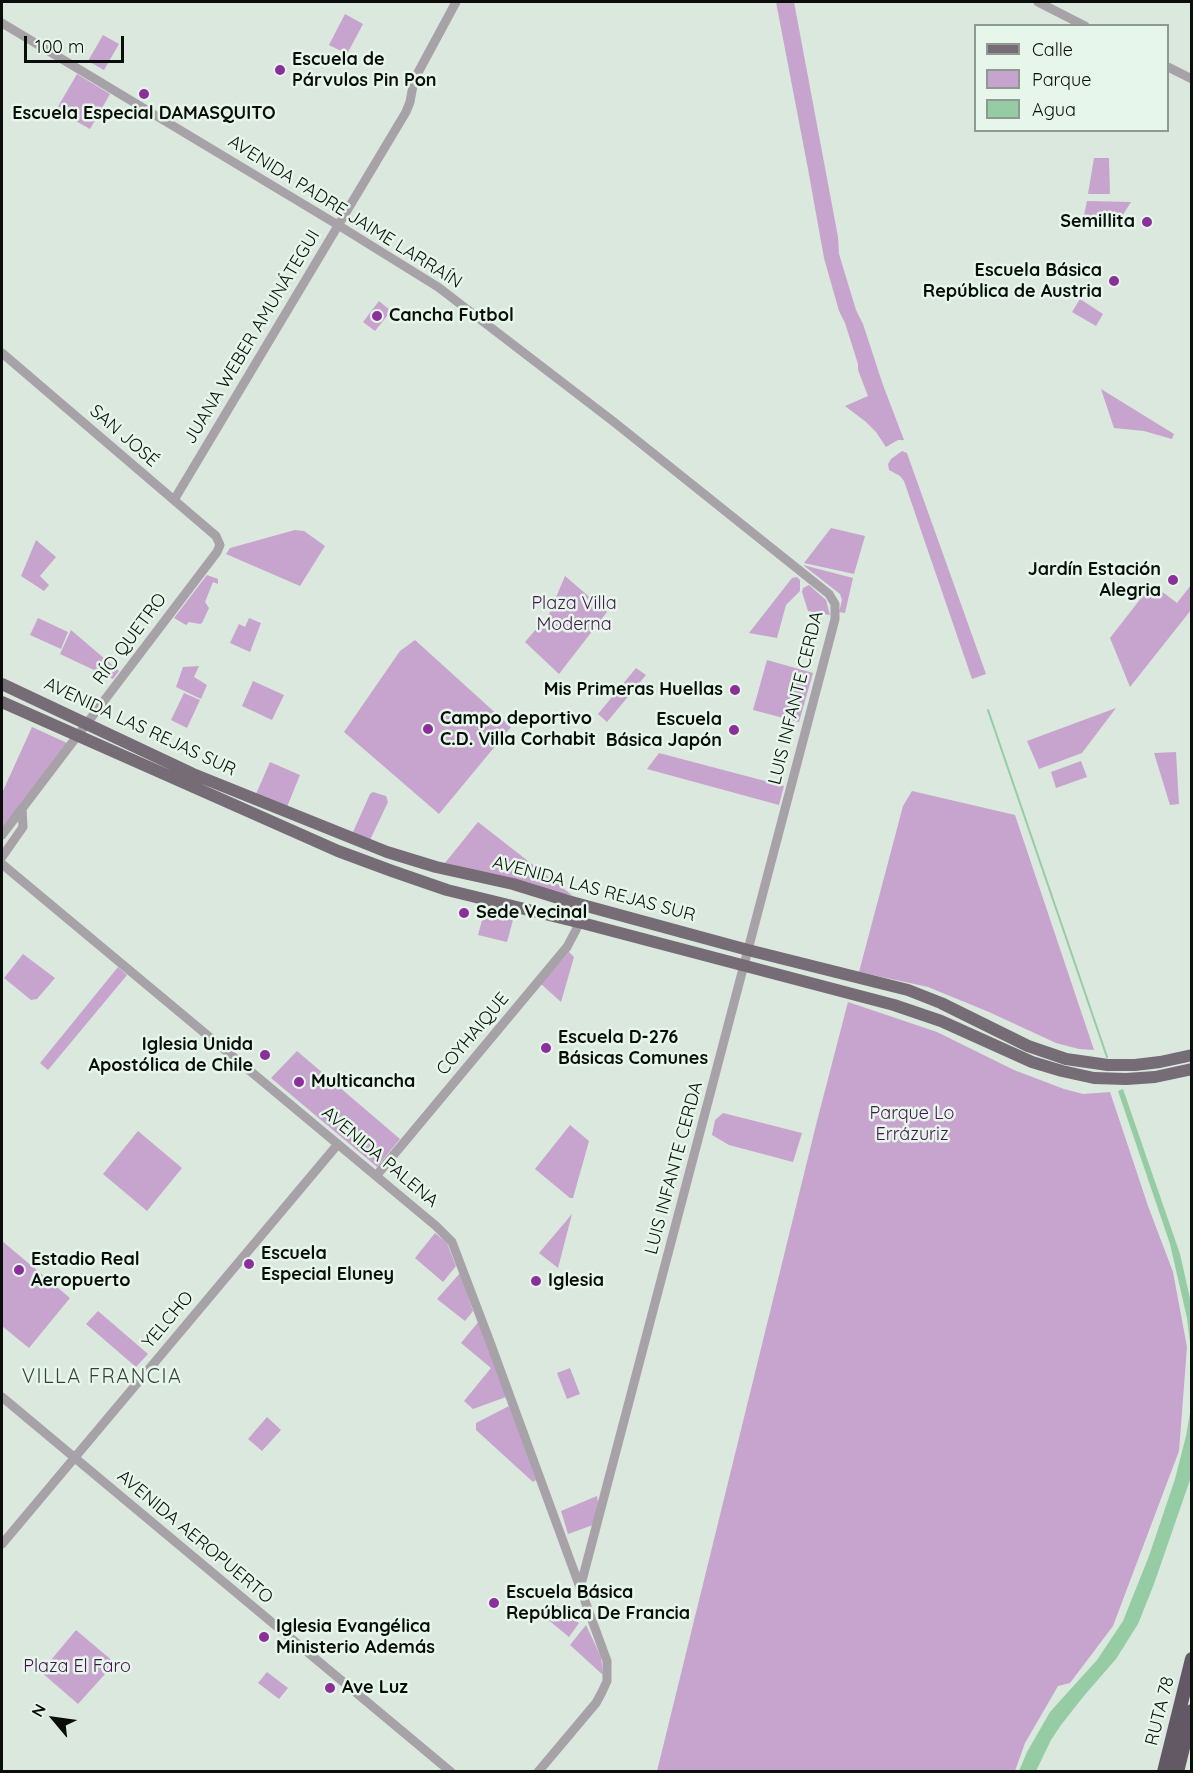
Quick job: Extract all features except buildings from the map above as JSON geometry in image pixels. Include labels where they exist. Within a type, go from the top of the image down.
[{"type":"highway","name":"RUTA 78","points":[[1164,1772],[1191,1659]]},
{"type":"highway","name":"RUTA 78","points":[[1177,1772],[1191,1711]]},
{"type":"main road","name":"AVENIDA LAS REJAS SUR","points":[[2,684],[193,774],[380,849],[436,867],[523,887],[748,950],[918,993],[1028,1046],[1066,1059],[1094,1064],[1128,1066],[1191,1055]]},
{"type":"main road","name":"AVENIDA LAS REJAS SUR","points":[[2,702],[245,811],[369,863],[457,892],[919,1013],[952,1025],[1032,1062],[1062,1071],[1094,1077],[1126,1079],[1162,1076],[1191,1069]]},
{"type":"street","name":"JUANA WEBER AMUNÁTEGUI","points":[[174,500],[406,112],[414,80],[456,2]]},
{"type":"street","points":[[1038,2],[1081,24]]},
{"type":"street","name":"AVENIDA PADRE JAIME LARRAÍN","points":[[2,22],[417,272],[614,422],[795,568]]},
{"type":"street","points":[[1169,68],[1191,79]]},
{"type":"street","name":"SAN JOSÉ","points":[[2,353],[218,538],[219,546]]},
{"type":"street","name":"RÍO QUETRO","points":[[2,835],[217,552],[219,546]]},
{"type":"street","name":"LUIS INFANTE CERDA","points":[[580,1588],[836,616],[832,597],[795,568]]},
{"type":"street","name":"RÍO QUETRO","points":[[2,856],[23,827],[22,808]]},
{"type":"street","name":"AVENIDA PALENA","points":[[2,864],[444,1232],[454,1245],[580,1588]]},
{"type":"street","name":"COYHAIQUE","points":[[376,1176],[567,947],[583,905]]},
{"type":"street","name":"YELCHO","points":[[2,1544],[338,1144]]},
{"type":"street","name":"AVENIDA AEROPUERTO","points":[[2,1397],[451,1772]]},
{"type":"street","points":[[538,1772],[596,1702],[607,1681],[606,1660],[580,1588]]},
{"type":"green space","points":[[776,2],[794,2],[838,237],[839,254],[856,310],[904,440],[898,440],[886,447],[866,422],[845,406],[868,396],[845,323],[839,311],[824,258]]},
{"type":"green space","points":[[345,14],[363,24],[347,54],[329,45]]},
{"type":"green space","points":[[103,35],[119,44],[104,70],[88,61]]},
{"type":"green space","points":[[77,74],[110,94],[90,129],[56,110]]},
{"type":"green space","points":[[1094,158],[1109,158],[1110,194],[1088,194]]},
{"type":"green space","points":[[1087,201],[1131,202],[1119,221],[1115,219],[1108,229],[1084,215]]},
{"type":"green space","points":[[1080,299],[1103,314],[1096,326],[1072,312]]},
{"type":"green space","name":"Cancha Futbol","points":[[379,301],[391,311],[375,331],[363,322]]},
{"type":"green space","points":[[1101,389],[1174,434],[1172,439],[1144,431],[1114,428]]},
{"type":"green space","points":[[902,451],[907,453],[986,674],[972,679],[904,481],[889,470],[888,464],[891,459]]},
{"type":"green space","points":[[831,528],[865,536],[854,574],[804,563]]},
{"type":"green space","points":[[295,530],[304,531],[325,546],[300,586],[226,554],[230,548]]},
{"type":"green space","points":[[36,540],[56,557],[40,576],[49,585],[44,591],[21,576]]},
{"type":"green space","points":[[803,565],[853,578],[845,613],[839,612],[842,600],[840,594]]},
{"type":"green space","points":[[207,575],[218,579],[218,584],[213,582],[205,602],[209,608],[202,623],[189,622],[186,625],[174,618]]},
{"type":"green space","name":"Plaza Villa Moderna","points":[[565,576],[607,612],[559,674],[525,642],[549,614]]},
{"type":"green space","points":[[797,577],[800,580],[800,591],[786,605],[777,638],[749,633],[792,578]]},
{"type":"green space","points":[[1152,584],[1177,603],[1191,585],[1191,610],[1130,687],[1110,638]]},
{"type":"green space","points":[[809,585],[826,600],[830,615],[808,611],[802,592],[803,588]]},
{"type":"green space","points":[[38,618],[68,632],[61,649],[30,635]]},
{"type":"green space","points":[[249,618],[261,623],[250,652],[230,643],[239,624],[245,627]]},
{"type":"green space","points":[[71,630],[119,671],[113,679],[60,654]]},
{"type":"green space","name":"Campo deportivo C.D. Villa Corhabit","points":[[415,640],[511,727],[439,814],[344,732],[400,651]]},
{"type":"green space","points":[[767,660],[813,673],[799,722],[753,710]]},
{"type":"green space","points":[[199,666],[194,677],[207,685],[201,699],[176,687],[183,667]]},
{"type":"green space","points":[[636,668],[646,675],[607,722],[598,714]]},
{"type":"green space","points":[[253,681],[284,695],[272,720],[242,706]]},
{"type":"green space","points":[[184,693],[200,700],[187,728],[171,720]]},
{"type":"green space","points":[[1116,708],[1082,753],[1039,769],[1027,741]]},
{"type":"green space","points":[[32,727],[67,743],[2,829],[2,793]]},
{"type":"green space","points":[[1176,752],[1179,804],[1170,805],[1154,753]]},
{"type":"green space","points":[[659,753],[784,786],[779,805],[647,769]]},
{"type":"green space","points":[[1081,761],[1087,777],[1056,788],[1051,772]]},
{"type":"green space","points":[[270,762],[300,775],[287,807],[256,794]]},
{"type":"green space","points":[[912,791],[1015,815],[1094,1050],[1056,1043],[928,987],[859,972],[903,806]]},
{"type":"green space","points":[[373,792],[386,796],[388,802],[370,840],[353,832]]},
{"type":"green space","points":[[478,822],[573,896],[445,863]]},
{"type":"green space","points":[[484,913],[513,920],[507,942],[478,935]]},
{"type":"green space","points":[[569,952],[574,957],[561,1002],[541,984]]},
{"type":"green space","points":[[23,954],[55,978],[37,999],[31,1000],[4,978]]},
{"type":"green space","points":[[118,967],[127,975],[48,1070],[40,1063]]},
{"type":"green space","name":"Parque Lo Errázuriz","points":[[848,1002],[937,1032],[1014,1070],[1064,1089],[1083,1094],[1110,1092],[1173,1272],[1187,1347],[1179,1451],[1113,1626],[1070,1683],[1058,1686],[1025,1743],[1015,1771],[657,1771],[817,1121]]},
{"type":"green space","points":[[297,1051],[400,1139],[377,1167],[271,1078]]},
{"type":"green space","points":[[723,1113],[802,1133],[793,1162],[729,1145],[712,1135],[715,1120]]},
{"type":"green space","points":[[570,1125],[589,1141],[573,1198],[570,1198],[535,1169]]},
{"type":"green space","points":[[138,1131],[182,1168],[147,1211],[103,1174]]},
{"type":"green space","points":[[572,1214],[558,1268],[539,1253]]},
{"type":"green space","points":[[435,1233],[447,1243],[456,1266],[443,1282],[415,1258]]},
{"type":"green space","name":"Estadio Real Aeropuerto","points":[[2,1241],[70,1298],[29,1348],[2,1326]]},
{"type":"green space","points":[[460,1273],[473,1311],[465,1321],[437,1299]]},
{"type":"green space","points":[[98,1311],[148,1354],[136,1367],[86,1324]]},
{"type":"green space","points":[[479,1321],[506,1397],[473,1409],[464,1401],[491,1368],[461,1343]]},
{"type":"green space","points":[[570,1368],[580,1394],[567,1399],[557,1373]]},
{"type":"green space","points":[[509,1406],[536,1480],[533,1482],[476,1430],[476,1423]]},
{"type":"green space","points":[[267,1417],[281,1430],[262,1451],[248,1439]]},
{"type":"green space","points":[[597,1496],[598,1503],[593,1525],[568,1534],[561,1511]]},
{"type":"green space","points":[[557,1605],[579,1623],[569,1637],[546,1618]]},
{"type":"green space","points":[[586,1625],[601,1657],[603,1675],[570,1645]]},
{"type":"green space","name":"Plaza El Faro","points":[[76,1630],[115,1663],[78,1704],[41,1672]]},
{"type":"green space","points":[[267,1672],[288,1688],[279,1699],[258,1683]]},
{"type":"water","points":[[1123,1089],[1180,1254],[1191,1303],[1191,1351],[1187,1318],[1170,1244],[1118,1091]]},
{"type":"water","points":[[1191,1407],[1191,1477],[1138,1624],[1116,1659],[1061,1725],[1036,1771],[1019,1771],[1050,1712],[1097,1660],[1123,1621],[1149,1556],[1175,1479]]},
{"type":"waterway","points":[[988,710],[1107,1057]]},
{"type":"place","name":"Escuela de Párvulos Pin Pon","points":[[280,70]]},
{"type":"place","name":"Escuela Especial DAMASQUITO","points":[[144,94]]},
{"type":"place","name":"Semillita","points":[[1147,222]]},
{"type":"place","name":"Escuela Básica República de Austria","points":[[1114,281]]},
{"type":"place","name":"Cancha Futbol","points":[[377,316]]},
{"type":"place","name":"Jardín Estación Alegria","points":[[1173,580]]},
{"type":"place","name":"Mis Primeras Huellas","points":[[735,690]]},
{"type":"place","name":"Campo deportivo C.D. Villa Corhabit","points":[[428,729]]},
{"type":"place","name":"Escuela Básica Japón","points":[[734,730]]},
{"type":"place","name":"Sede Vecinal","points":[[464,913]]},
{"type":"place","name":"Escuela D-276 Básicas Comunes","points":[[546,1048]]},
{"type":"place","name":"Iglesia Unida Apostólica de Chile","points":[[265,1055]]},
{"type":"place","name":"Multicancha","points":[[299,1082]]},
{"type":"place","name":"Escuela Especial Eluney","points":[[249,1264]]},
{"type":"place","name":"Estadio Real Aeropuerto","points":[[19,1270]]},
{"type":"place","name":"Iglesia","points":[[536,1281]]},
{"type":"place","name":"Escuela Básica República De Francia","points":[[494,1603]]},
{"type":"place","name":"Iglesia Evangélica Ministerio Además","points":[[264,1637]]},
{"type":"place","name":"Ave Luz","points":[[330,1688]]},
{"type":"district","name":"VILLA FRANCIA","points":[[102,1377]]}]
